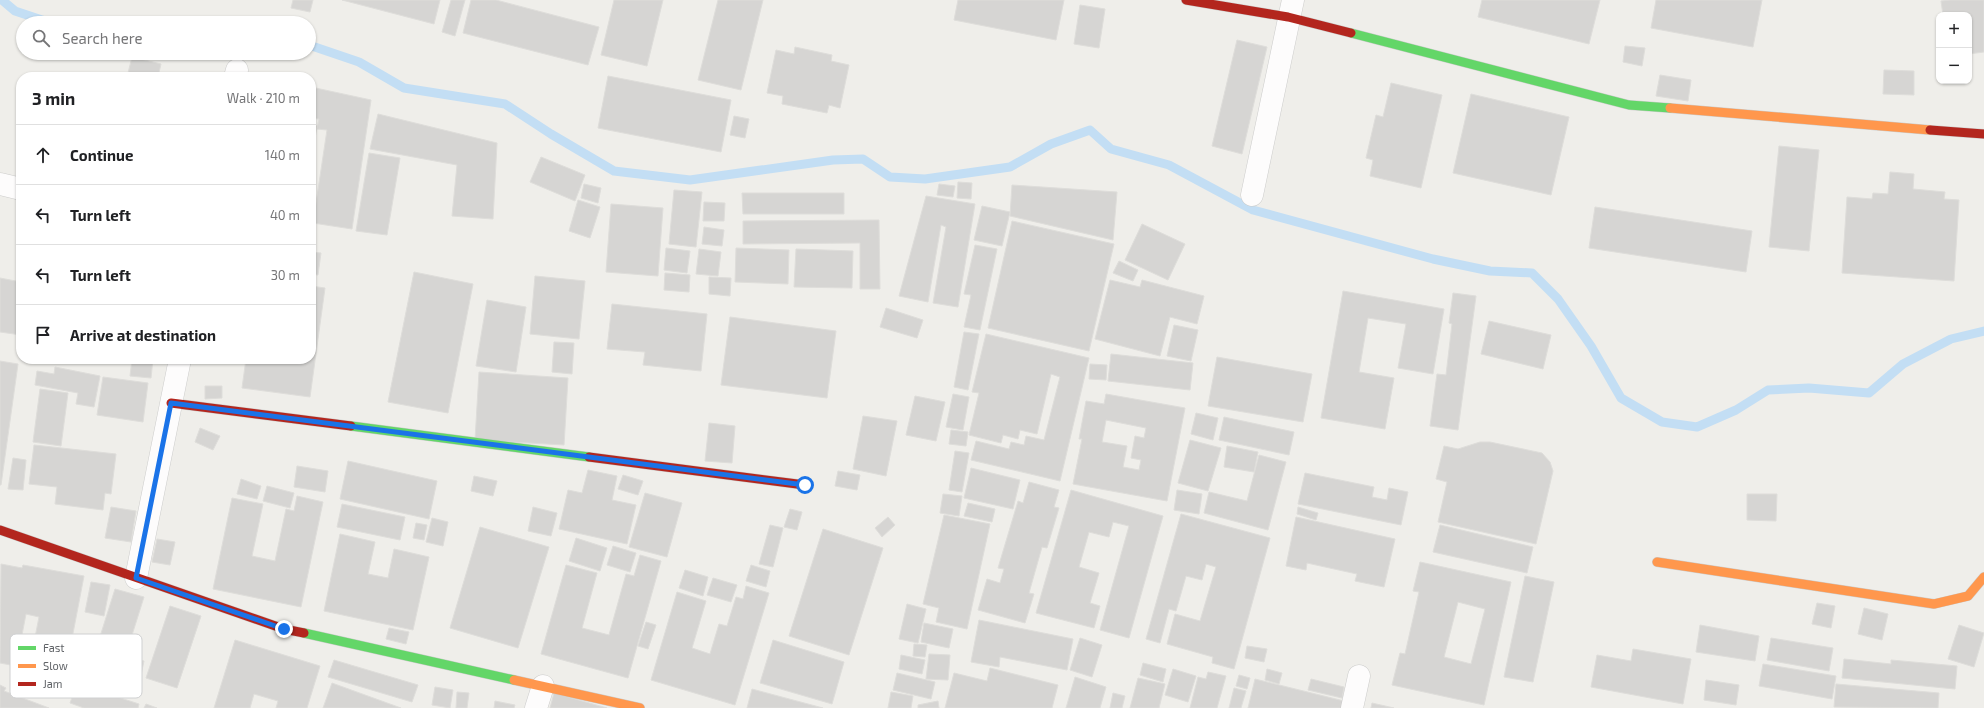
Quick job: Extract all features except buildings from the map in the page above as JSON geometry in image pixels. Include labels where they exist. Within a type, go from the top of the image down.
[{"type":"street","points":[[1186,0],[1291,9],[1629,105],[1984,134]]},
{"type":"street","points":[[1252,195],[1291,9]]},
{"type":"street","points":[[0,184],[16,188]]},
{"type":"street","points":[[136,578],[179,364]]},
{"type":"street","points":[[171,403],[805,485]]},
{"type":"street","points":[[0,530],[284,629],[640,708]]},
{"type":"street","points":[[1657,562],[1934,604],[1968,596],[1984,577]]},
{"type":"street","points":[[1352,708],[1359,676]]},
{"type":"street","points":[[536,708],[543,686]]},
{"type":"waterway","points":[[2,0],[15,11],[30,16]]},
{"type":"waterway","points":[[316,47],[359,62],[404,88],[505,104],[551,134],[614,171],[690,180],[833,160],[863,159],[890,177],[925,179],[1010,167],[1051,144],[1090,130],[1111,149],[1169,165],[1253,210],[1433,259],[1490,271],[1532,273],[1558,299],[1591,346],[1621,398],[1662,422],[1697,427],[1736,410],[1768,390],[1809,388],[1869,393],[1903,364],[1951,339],[1984,331]]},
{"type":"traffic: fast","points":[[1351,33],[1629,105],[1670,108]]},
{"type":"traffic: fast","points":[[351,426],[589,457]]},
{"type":"traffic: fast","points":[[304,633],[514,680]]},
{"type":"traffic: slow","points":[[1670,108],[1930,130]]},
{"type":"traffic: slow","points":[[1657,562],[1934,604],[1968,596],[1984,577]]},
{"type":"traffic: slow","points":[[514,680],[640,708]]},
{"type":"traffic: jam","points":[[1186,0],[1288,17],[1351,33]]},
{"type":"traffic: jam","points":[[1930,130],[1984,134]]},
{"type":"traffic: jam","points":[[171,403],[351,426]]},
{"type":"traffic: jam","points":[[589,457],[805,485]]},
{"type":"traffic: jam","points":[[0,530],[284,629],[304,633]]},
{"type":"route","points":[[284,629],[136,578],[171,403],[805,485]]}]
